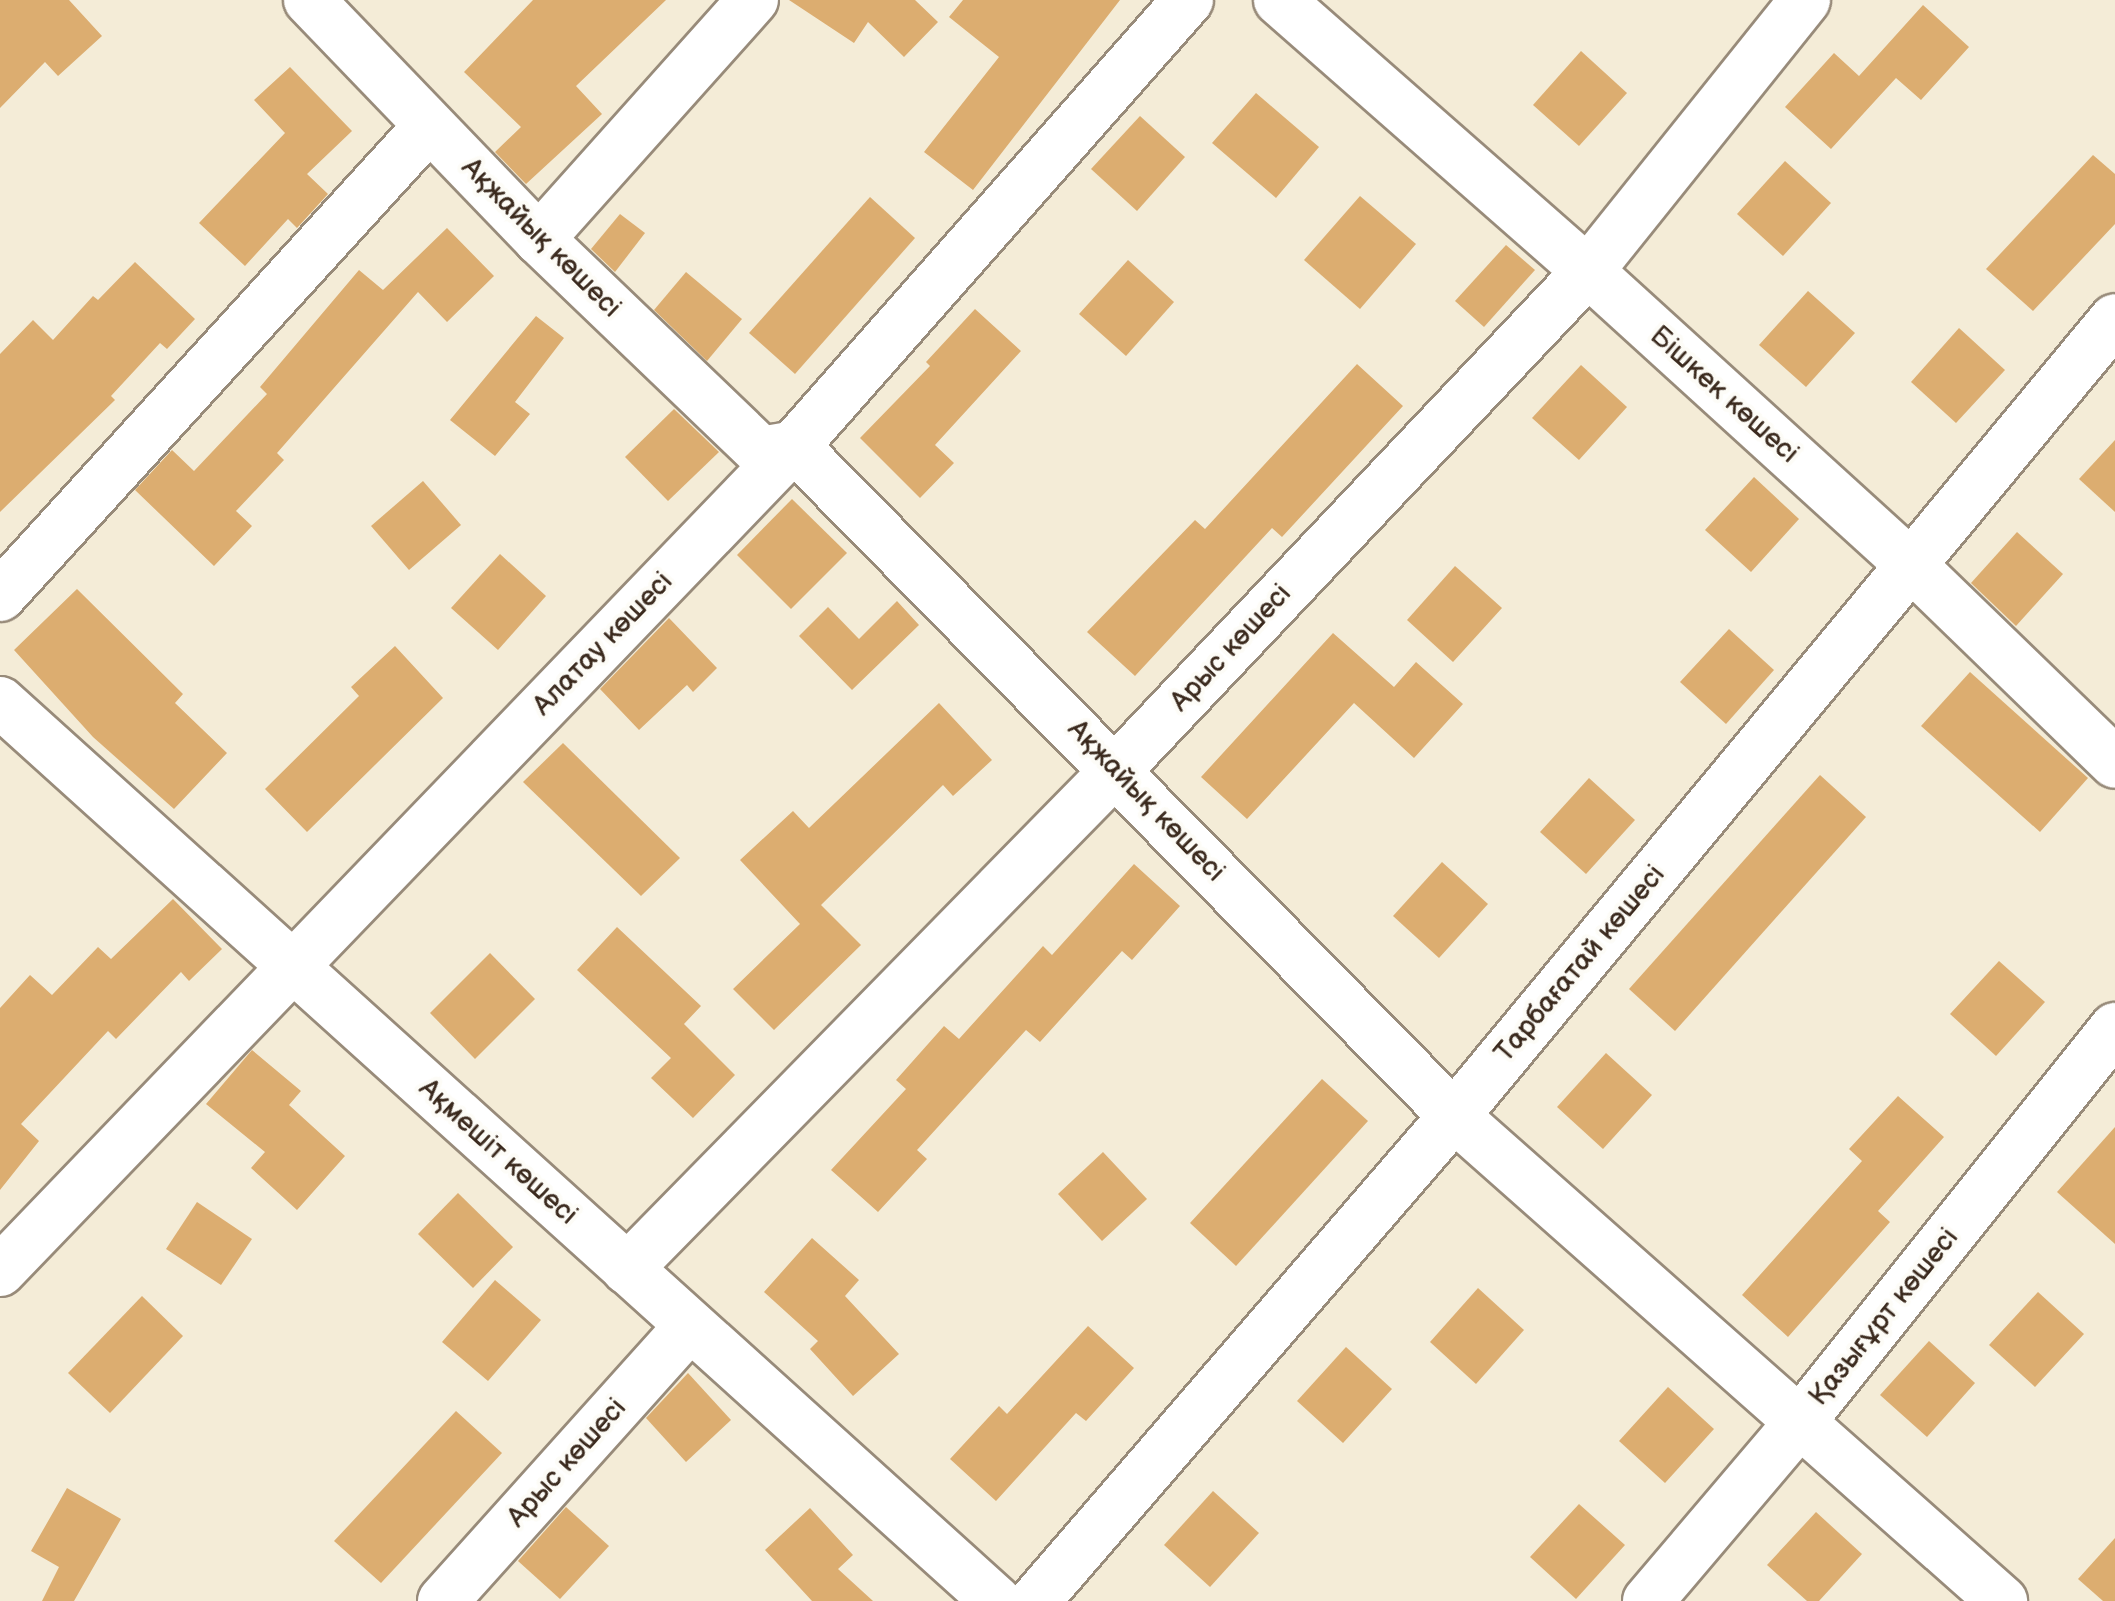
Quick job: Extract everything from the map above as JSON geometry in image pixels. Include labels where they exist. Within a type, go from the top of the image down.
[{"type":"street","name":"Ақжайық көшесі","points":[[309,0],[539,239],[760,452],[794,446],[1454,1116],[2002,1601]]},
{"type":"street","points":[[539,239],[754,0]]},
{"type":"street","name":"Алатау көшесі","points":[[0,1271],[794,446],[1188,0]]},
{"type":"street","name":"Бішкек көшесі","points":[[1279,0],[1588,271],[1911,565],[2115,763]]},
{"type":"street","name":"Арыс көшесі","points":[[627,1269],[1116,770],[1588,271],[1805,0]]},
{"type":"street","points":[[0,596],[429,126]]},
{"type":"street","name":"Тарбағатай көшесі","points":[[1034,1601],[1454,1116],[2115,319]]},
{"type":"street","name":"Ақмешіт көшесі","points":[[0,702],[996,1601]]},
{"type":"street","name":"Қазығұрт көшесі","points":[[1648,1601],[1800,1424],[2115,1028]]},
{"type":"street","name":"Арыс көшесі","points":[[444,1601],[690,1326]]},
{"type":"building","points":[[0,0],[69,0],[102,36],[58,76],[45,62],[0,108]]},
{"type":"building","points":[[533,0],[666,0],[576,86],[602,114],[526,184],[495,152],[521,127],[464,72]]},
{"type":"building","points":[[789,0],[915,0],[938,22],[904,57],[868,22],[854,43]]},
{"type":"building","points":[[963,0],[1120,0],[973,190],[924,152],[999,57],[949,17]]},
{"type":"building","points":[[1923,5],[1969,47],[1921,100],[1896,78],[1831,149],[1785,107],[1834,53],[1859,76]]},
{"type":"building","points":[[1581,51],[1627,93],[1579,146],[1533,105]]},
{"type":"building","points":[[290,67],[352,131],[307,174],[328,194],[297,228],[288,219],[245,266],[199,223],[285,133],[254,100]]},
{"type":"building","points":[[1256,93],[1319,147],[1276,198],[1212,143]]},
{"type":"building","points":[[1140,116],[1185,157],[1137,211],[1091,169]]},
{"type":"building","points":[[2093,155],[2115,174],[2115,224],[2033,311],[1986,269]]},
{"type":"building","points":[[1785,161],[1831,203],[1783,256],[1737,214]]},
{"type":"building","points":[[1360,196],[1416,244],[1360,309],[1304,260]]},
{"type":"building","points":[[870,197],[915,238],[795,374],[749,333]]},
{"type":"building","points":[[620,214],[645,233],[615,272],[591,249]]},
{"type":"building","points":[[447,228],[494,276],[447,322],[418,292],[277,453],[284,460],[236,511],[252,526],[214,566],[135,490],[172,450],[194,471],[267,394],[260,387],[359,270],[383,290]]},
{"type":"building","points":[[1506,245],[1535,270],[1484,327],[1455,301]]},
{"type":"building","points":[[1128,260],[1174,302],[1126,356],[1079,314]]},
{"type":"building","points":[[135,262],[195,319],[167,349],[160,343],[111,396],[115,400],[0,512],[0,354],[33,320],[53,340],[93,296],[98,300]]},
{"type":"building","points":[[686,272],[742,319],[707,361],[654,310]]},
{"type":"building","points":[[1808,291],[1855,333],[1806,387],[1759,345]]},
{"type":"building","points":[[975,309],[1021,351],[935,445],[954,463],[920,498],[860,438],[930,366],[926,362]]},
{"type":"building","points":[[536,316],[564,338],[515,402],[530,414],[495,456],[450,420]]},
{"type":"building","points":[[1959,328],[2005,370],[1956,423],[1911,382]]},
{"type":"building","points":[[1357,364],[1403,406],[1282,537],[1272,528],[1135,676],[1087,632],[1195,520],[1205,529]]},
{"type":"building","points":[[1581,365],[1627,407],[1579,460],[1532,418]]},
{"type":"building","points":[[674,409],[719,452],[668,501],[625,457]]},
{"type":"building","points":[[2115,440],[2115,512],[2079,479]]},
{"type":"building","points":[[1754,477],[1799,519],[1751,572],[1705,530]]},
{"type":"building","points":[[423,481],[461,525],[409,570],[371,526]]},
{"type":"building","points":[[792,499],[847,553],[791,609],[737,555]]},
{"type":"building","points":[[2017,532],[2063,574],[2016,626],[1971,583]]},
{"type":"building","points":[[500,554],[546,596],[498,650],[451,608]]},
{"type":"building","points":[[1455,566],[1502,608],[1453,662],[1407,620]]},
{"type":"building","points":[[77,589],[183,694],[175,703],[227,753],[174,809],[93,737],[14,650]]},
{"type":"building","points":[[897,601],[919,625],[852,690],[799,636],[828,607],[859,639]]},
{"type":"building","points":[[669,618],[717,668],[693,692],[687,685],[639,730],[600,689]]},
{"type":"building","points":[[1729,629],[1774,670],[1726,724],[1680,682]]},
{"type":"building","points":[[1333,633],[1394,687],[1416,662],[1463,704],[1414,758],[1354,703],[1247,819],[1201,777]]},
{"type":"building","points":[[395,646],[443,698],[307,832],[265,789],[359,696],[351,687]]},
{"type":"building","points":[[1970,672],[2088,778],[2040,832],[1921,726]]},
{"type":"building","points":[[939,703],[992,760],[953,796],[943,785],[821,905],[861,945],[774,1030],[733,989],[800,924],[740,860],[793,811],[809,828]]},
{"type":"building","points":[[563,743],[680,858],[641,896],[523,782]]},
{"type":"building","points":[[1820,775],[1866,817],[1675,1031],[1629,989]]},
{"type":"building","points":[[1589,778],[1635,820],[1586,874],[1540,832]]},
{"type":"building","points":[[1442,862],[1488,904],[1439,958],[1393,916]]},
{"type":"building","points":[[1134,864],[1180,906],[1132,960],[1122,951],[1040,1042],[1026,1030],[917,1150],[927,1159],[878,1212],[831,1170],[906,1089],[896,1080],[944,1026],[959,1039],[1043,946],[1052,955]]},
{"type":"building","points":[[173,899],[222,949],[189,981],[181,972],[116,1039],[108,1031],[21,1124],[39,1141],[0,1190],[0,1008],[30,975],[52,995],[98,947],[111,959]]},
{"type":"building","points":[[617,927],[701,1006],[684,1024],[735,1075],[693,1118],[651,1078],[671,1058],[577,970]]},
{"type":"building","points":[[490,953],[535,999],[475,1059],[430,1013]]},
{"type":"building","points":[[1999,961],[2045,1002],[1996,1056],[1950,1014]]},
{"type":"building","points":[[252,1050],[301,1091],[289,1105],[345,1156],[297,1210],[251,1168],[265,1152],[206,1104]]},
{"type":"building","points":[[1606,1053],[1652,1095],[1603,1149],[1557,1107]]},
{"type":"building","points":[[1322,1079],[1368,1121],[1236,1266],[1190,1223]]},
{"type":"building","points":[[1898,1096],[1944,1137],[1878,1211],[1890,1222],[1788,1337],[1742,1295],[1862,1161],[1849,1149]]},
{"type":"building","points":[[2115,1127],[2115,1244],[2057,1192]]},
{"type":"building","points":[[1103,1152],[1147,1199],[1102,1241],[1058,1194]]},
{"type":"building","points":[[458,1193],[513,1247],[473,1288],[418,1234]]},
{"type":"building","points":[[197,1202],[252,1239],[221,1285],[166,1249]]},
{"type":"building","points":[[812,1238],[859,1280],[845,1296],[899,1354],[853,1396],[810,1349],[818,1341],[764,1292]]},
{"type":"building","points":[[495,1280],[541,1320],[488,1381],[442,1342]]},
{"type":"building","points":[[1478,1288],[1524,1330],[1476,1384],[1430,1342]]},
{"type":"building","points":[[2038,1292],[2084,1334],[2035,1387],[1989,1345]]},
{"type":"building","points":[[142,1296],[183,1336],[110,1413],[68,1373]]},
{"type":"building","points":[[1088,1326],[1134,1368],[1086,1421],[1076,1413],[996,1501],[950,1459],[999,1406],[1007,1414]]},
{"type":"building","points":[[1929,1341],[1975,1383],[1927,1437],[1880,1395]]},
{"type":"building","points":[[1346,1347],[1392,1389],[1343,1443],[1297,1401]]},
{"type":"building","points":[[688,1373],[731,1420],[686,1462],[646,1418]]},
{"type":"building","points":[[1668,1387],[1714,1429],[1665,1483],[1619,1441]]},
{"type":"building","points":[[456,1411],[502,1453],[381,1583],[334,1541]]},
{"type":"building","points":[[67,1488],[121,1519],[74,1601],[42,1601],[59,1567],[31,1551]]},
{"type":"building","points":[[1213,1491],[1259,1533],[1210,1587],[1164,1545]]},
{"type":"building","points":[[1579,1504],[1625,1545],[1576,1599],[1530,1557]]},
{"type":"building","points":[[566,1507],[609,1546],[560,1599],[518,1561]]},
{"type":"building","points":[[810,1508],[853,1555],[838,1569],[873,1601],[812,1601],[765,1550]]},
{"type":"building","points":[[1816,1512],[1862,1554],[1819,1601],[1807,1601],[1767,1565]]},
{"type":"building","points":[[2115,1538],[2115,1601],[2103,1601],[2078,1579]]}]
